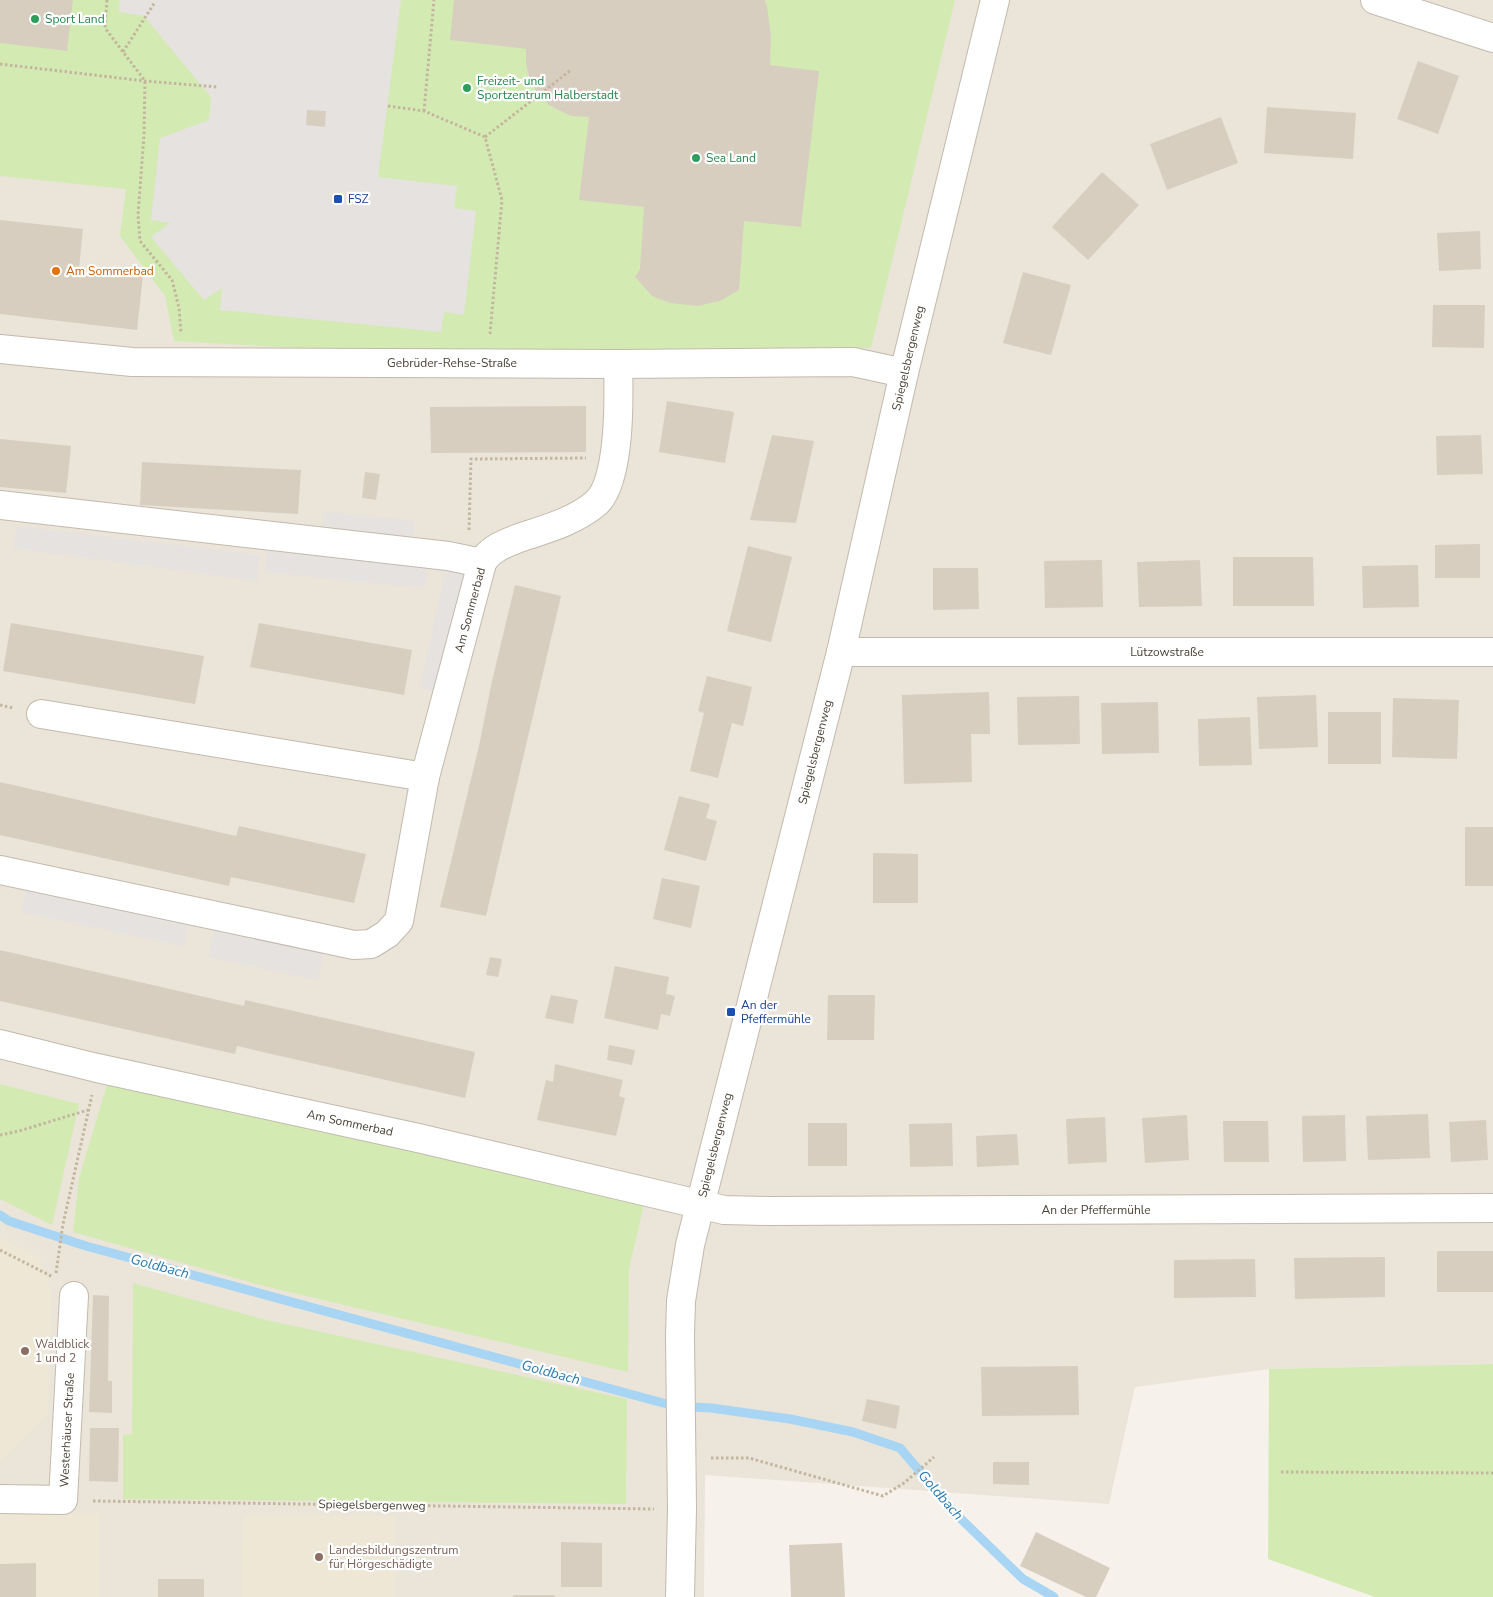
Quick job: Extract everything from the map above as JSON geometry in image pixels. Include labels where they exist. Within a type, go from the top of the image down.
[{"type":"street","name":"Spiegelsbergenweg","points":[[680,1597],[682,1509],[681,1302],[690,1245],[841,652],[904,373],[995,0]]},
{"type":"street","points":[[1375,0],[1493,38]]},
{"type":"street","name":"Gebrüder-Rehse-Straße","points":[[0,349],[132,362],[183,363],[487,362],[618,364],[853,362],[904,373]]},
{"type":"street","name":"Am Sommerbad","points":[[0,870],[354,945],[371,944],[387,934],[399,920],[425,777],[480,560],[501,545],[573,519],[597,502],[609,483],[614,458],[619,404],[618,364]]},
{"type":"street","name":"Am Sommerbad","points":[[0,504],[480,560]]},
{"type":"street","name":"Lützowstraße","points":[[841,652],[1493,652]]},
{"type":"street","points":[[40,714],[425,777]]},
{"type":"street","name":"Am Sommerbad","points":[[0,1044],[97,1068],[418,1138],[699,1204]]},
{"type":"street","name":"An der Pfeffermühle","points":[[699,1204],[724,1210],[768,1211],[1493,1208]]},
{"type":"street","name":"Westerhäuser Straße","points":[[0,1499],[63,1500],[74,1296]]},
{"type":"path","points":[[107,0],[105,28],[145,81],[144,135],[138,215],[140,241],[172,280],[179,308],[183,363]]},
{"type":"path","points":[[424,112],[434,0]]},
{"type":"path","points":[[123,52],[155,2]]},
{"type":"path","points":[[0,64],[145,81],[217,86]]},
{"type":"path","points":[[485,137],[571,70]]},
{"type":"path","points":[[388,106],[424,112],[485,137]]},
{"type":"path","points":[[485,137],[502,200],[487,362]]},
{"type":"path","points":[[480,560],[469,537],[471,459],[614,458]]},
{"type":"path","points":[[0,1250],[55,1278],[63,1224],[97,1068]]},
{"type":"path","points":[[0,1135],[89,1110]]},
{"type":"path","points":[[681,1458],[749,1458],[883,1496],[904,1483],[934,1457]]},
{"type":"path","points":[[1281,1472],[1493,1473]]},
{"type":"path","name":"Spiegelsbergenweg","points":[[63,1500],[682,1509]]},
{"type":"shaded area","points":[[0,0],[1493,0],[1493,1364],[1269,1369],[1135,1387],[1109,1504],[705,1475],[704,1597],[0,1597]]},
{"type":"shaded area","points":[[120,0],[401,0],[378,177],[457,186],[454,208],[476,211],[464,315],[444,312],[441,332],[220,310],[222,288],[204,300],[151,237],[170,223],[151,220],[160,138],[209,120],[211,97],[144,16],[119,12]]},
{"type":"shaded area","points":[[324,512],[415,521],[412,541],[322,532]]},
{"type":"shaded area","points":[[17,526],[260,555],[257,581],[14,548]]},
{"type":"shaded area","points":[[267,551],[429,565],[425,588],[264,572]]},
{"type":"shaded area","points":[[447,565],[470,568],[441,693],[420,688]]},
{"type":"shaded area","points":[[26,891],[188,925],[184,946],[22,912]]},
{"type":"shaded area","points":[[214,931],[323,952],[318,980],[209,957]]},
{"type":"shaded area","name":"Waldblick 1 und 2","points":[[0,1238],[40,1257],[50,1288],[48,1413],[0,1462]]},
{"type":"shaded area","points":[[0,1513],[98,1513],[98,1597],[0,1597]]},
{"type":"shaded area","name":"Landesbildungszentrum für Hörgeschädigte","points":[[243,1515],[395,1516],[395,1597],[241,1597]]},
{"type":"green space","name":"Freizeit- und Sportzentrum Halberstadt","points":[[0,0],[955,0],[871,348],[330,350],[174,341],[165,296],[120,236],[126,189],[0,176]]},
{"type":"green space","points":[[108,1081],[644,1204],[629,1269],[628,1372],[264,1286],[73,1232],[79,1178]]},
{"type":"green space","points":[[0,1084],[79,1104],[52,1225],[0,1199]]},
{"type":"green space","points":[[133,1283],[262,1319],[627,1399],[626,1504],[123,1499],[123,1435],[132,1434]]},
{"type":"green space","points":[[1493,1364],[1493,1597],[1375,1597],[1268,1559],[1269,1369]]},
{"type":"building","name":"Sport Land","points":[[0,0],[73,0],[67,51],[0,43]]},
{"type":"building","name":"Sea Land","points":[[454,0],[765,0],[771,37],[770,65],[819,71],[801,227],[744,221],[739,290],[720,301],[698,306],[670,303],[652,296],[635,277],[640,269],[644,207],[579,200],[589,117],[572,116],[558,110],[549,105],[537,93],[529,77],[526,64],[526,49],[450,40]]},
{"type":"building","points":[[1418,61],[1459,76],[1438,134],[1397,119]]},
{"type":"building","points":[[1267,107],[1356,113],[1353,159],[1264,153]]},
{"type":"building","points":[[307,110],[326,111],[325,127],[306,125]]},
{"type":"building","points":[[1221,117],[1238,163],[1167,190],[1150,144]]},
{"type":"building","points":[[1102,172],[1139,205],[1088,260],[1052,227]]},
{"type":"building","name":"Am Sommerbad","points":[[0,220],[83,229],[79,268],[143,275],[137,330],[0,314]]},
{"type":"building","points":[[1480,231],[1481,269],[1439,271],[1437,233]]},
{"type":"building","points":[[1023,272],[1071,285],[1051,355],[1003,343]]},
{"type":"building","points":[[1433,305],[1485,305],[1484,348],[1432,347]]},
{"type":"building","points":[[667,401],[734,412],[725,463],[659,452]]},
{"type":"building","points":[[586,406],[586,452],[431,453],[430,407]]},
{"type":"building","points":[[772,435],[814,441],[796,523],[750,520]]},
{"type":"building","points":[[1481,435],[1483,474],[1437,475],[1436,436]]},
{"type":"building","points":[[0,439],[71,446],[66,493],[0,487]]},
{"type":"building","points":[[142,462],[301,470],[298,514],[140,505]]},
{"type":"building","points":[[365,472],[380,474],[376,500],[362,498]]},
{"type":"building","points":[[1480,544],[1480,578],[1435,578],[1435,545]]},
{"type":"building","points":[[748,546],[792,557],[771,642],[727,631]]},
{"type":"building","points":[[1233,557],[1313,557],[1314,606],[1233,606]]},
{"type":"building","points":[[1102,560],[1103,607],[1045,608],[1044,561]]},
{"type":"building","points":[[1200,560],[1202,606],[1139,607],[1137,562]]},
{"type":"building","points":[[1418,565],[1419,607],[1363,608],[1362,566]]},
{"type":"building","points":[[933,568],[978,568],[979,609],[933,610]]},
{"type":"building","points":[[515,585],[561,596],[486,916],[440,907]]},
{"type":"building","points":[[11,623],[204,656],[195,704],[3,671]]},
{"type":"building","points":[[259,623],[412,650],[404,695],[250,667]]},
{"type":"building","points":[[707,676],[752,687],[743,726],[732,723],[718,778],[690,771],[704,713],[698,711]]},
{"type":"building","points":[[989,692],[990,734],[971,734],[972,782],[904,784],[902,695]]},
{"type":"building","points":[[1316,695],[1318,747],[1259,749],[1257,697]]},
{"type":"building","points":[[1079,696],[1080,744],[1018,745],[1017,697]]},
{"type":"building","points":[[1393,698],[1459,700],[1457,759],[1392,757]]},
{"type":"building","points":[[1158,702],[1159,753],[1102,754],[1101,703]]},
{"type":"building","points":[[1328,712],[1381,712],[1381,764],[1328,764]]},
{"type":"building","points":[[1250,717],[1252,765],[1199,766],[1198,719]]},
{"type":"building","points":[[0,782],[236,836],[239,826],[366,854],[354,903],[231,877],[229,886],[0,835]]},
{"type":"building","points":[[679,796],[710,804],[706,818],[717,821],[706,861],[664,850]]},
{"type":"building","points":[[1465,827],[1493,827],[1493,886],[1465,886]]},
{"type":"building","points":[[873,853],[918,854],[918,903],[873,903]]},
{"type":"building","points":[[662,878],[700,886],[691,928],[653,919]]},
{"type":"building","points":[[0,950],[244,1006],[245,1000],[475,1052],[465,1098],[237,1046],[235,1054],[0,1001]]},
{"type":"building","points":[[490,957],[502,959],[498,977],[486,975]]},
{"type":"building","points":[[615,966],[669,977],[666,994],[675,996],[670,1016],[661,1014],[658,1030],[604,1018]]},
{"type":"building","points":[[551,995],[578,1000],[573,1024],[545,1018]]},
{"type":"building","points":[[828,995],[875,995],[874,1040],[827,1040]]},
{"type":"building","points":[[609,1045],[635,1050],[632,1065],[607,1060]]},
{"type":"building","points":[[555,1064],[623,1080],[619,1096],[625,1098],[616,1136],[537,1120],[546,1080],[553,1082]]},
{"type":"building","points":[[1428,1114],[1430,1158],[1368,1160],[1366,1116]]},
{"type":"building","points":[[1187,1115],[1189,1160],[1145,1163],[1142,1118]]},
{"type":"building","points":[[1345,1115],[1346,1161],[1303,1162],[1302,1116]]},
{"type":"building","points":[[1105,1117],[1107,1162],[1068,1164],[1066,1119]]},
{"type":"building","points":[[1486,1120],[1488,1160],[1451,1162],[1449,1122]]},
{"type":"building","points":[[1223,1121],[1268,1121],[1269,1162],[1224,1162]]},
{"type":"building","points":[[808,1123],[847,1123],[847,1166],[808,1166]]},
{"type":"building","points":[[952,1123],[953,1166],[910,1167],[909,1124]]},
{"type":"building","points":[[1017,1134],[1019,1165],[977,1167],[976,1136]]},
{"type":"building","points":[[1437,1251],[1493,1251],[1493,1292],[1437,1292]]},
{"type":"building","points":[[1385,1257],[1385,1297],[1295,1299],[1294,1258]]},
{"type":"building","points":[[1255,1259],[1256,1297],[1174,1298],[1174,1260]]},
{"type":"building","points":[[93,1295],[109,1296],[108,1381],[112,1381],[112,1413],[89,1412]]},
{"type":"building","points":[[1078,1366],[1079,1415],[982,1416],[981,1367]]},
{"type":"building","points":[[867,1399],[900,1406],[896,1429],[862,1421]]},
{"type":"building","points":[[90,1428],[119,1428],[118,1482],[89,1481]]},
{"type":"building","points":[[993,1462],[1029,1462],[1029,1485],[993,1484]]},
{"type":"building","points":[[1036,1532],[1110,1568],[1096,1597],[1086,1597],[1020,1566]]},
{"type":"building","points":[[561,1542],[602,1543],[602,1587],[561,1587]]},
{"type":"building","points":[[842,1543],[845,1597],[791,1597],[789,1545]]},
{"type":"building","points":[[36,1563],[36,1597],[0,1597],[0,1564]]},
{"type":"building","points":[[158,1579],[204,1579],[204,1597],[158,1597]]},
{"type":"building","points":[[513,1595],[555,1595],[555,1597],[513,1597]]},
{"type":"waterway","name":"Goldbach","points":[[0,1215],[9,1221],[86,1246],[674,1406],[711,1408],[790,1419],[853,1432],[900,1448],[958,1516],[1023,1579],[1054,1597]]},
{"type":"place","name":"Sport Land","points":[[35,19]]},
{"type":"place","name":"Freizeit- und Sportzentrum Halberstadt","points":[[467,88]]},
{"type":"place","name":"Sea Land","points":[[696,158]]},
{"type":"place","name":"FSZ","points":[[338,199]]},
{"type":"place","name":"Am Sommerbad","points":[[56,271]]},
{"type":"place","name":"An der Pfeffermühle","points":[[731,1012]]},
{"type":"place","name":"Waldblick 1 und 2","points":[[25,1351]]},
{"type":"place","name":"Landesbildungszentrum für Hörgeschädigte","points":[[319,1557]]}]
